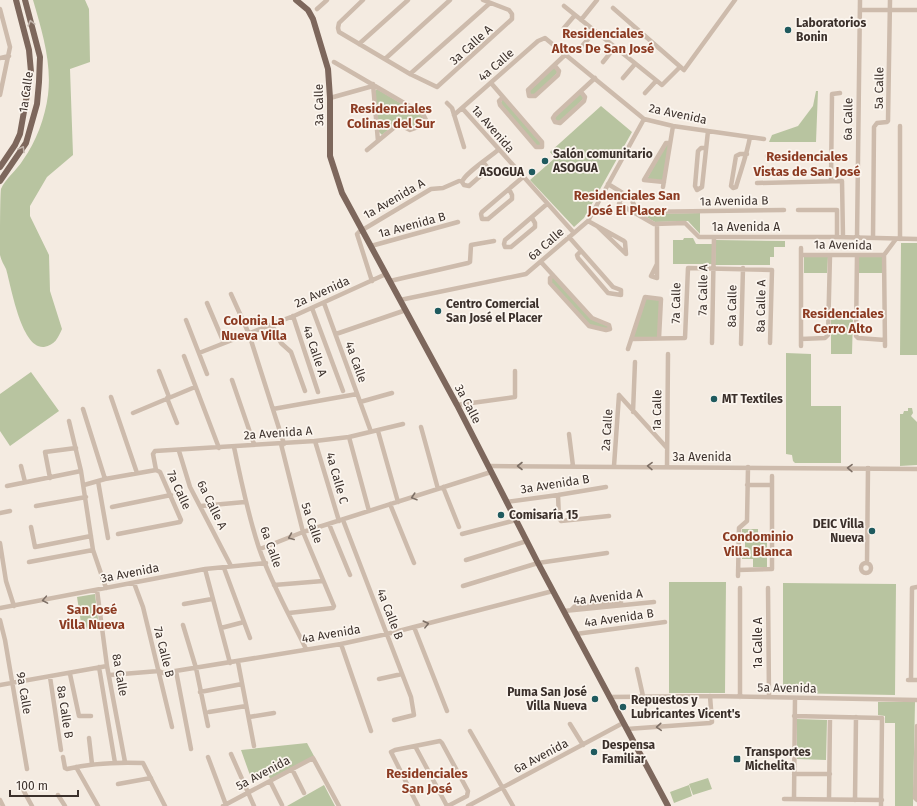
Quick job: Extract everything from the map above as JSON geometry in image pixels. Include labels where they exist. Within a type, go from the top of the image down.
[{"type":"main road","name":"1a Calle","points":[[0,167],[15,145],[20,134],[31,72],[29,50],[16,0]]},
{"type":"main road","name":"1a Calle","points":[[0,181],[26,143],[37,104],[40,82],[40,57],[25,0]]},
{"type":"main road","name":"3a Calle","points":[[296,0],[308,10],[314,22],[328,72],[330,98],[330,152],[332,164],[342,193],[457,405],[538,563],[668,806]]},
{"type":"street","points":[[317,9],[327,0]]},
{"type":"street","points":[[363,0],[340,21],[338,28],[340,33],[410,74],[490,3],[483,0]]},
{"type":"street","points":[[398,9],[400,0]]},
{"type":"street","points":[[359,44],[408,0]]},
{"type":"street","points":[[385,59],[450,0]]},
{"type":"street","points":[[581,20],[597,0]]},
{"type":"street","points":[[564,6],[662,85],[682,68],[735,0]]},
{"type":"street","name":"6a Calle","points":[[857,238],[860,0]]},
{"type":"street","name":"5a Calle","points":[[873,238],[874,126],[876,123],[888,121],[890,0]]},
{"type":"street","name":"3a Calle A","points":[[410,74],[438,87],[507,26],[513,15],[509,10],[490,3]]},
{"type":"street","points":[[613,8],[682,68]]},
{"type":"street","points":[[0,9],[3,27],[10,47],[2,78],[0,95]]},
{"type":"street","points":[[860,10],[917,10]]},
{"type":"street","points":[[564,28],[575,15]]},
{"type":"street","points":[[583,45],[595,31]]},
{"type":"street","name":"2a Avenida","points":[[544,38],[566,54],[644,119],[673,126],[764,139]]},
{"type":"street","name":"4a Calle","points":[[454,115],[544,38]]},
{"type":"street","points":[[603,62],[615,47]]},
{"type":"street","points":[[555,66],[559,71],[558,75],[535,96],[529,96],[528,90],[566,54]]},
{"type":"street","points":[[0,58],[8,56]]},
{"type":"street","points":[[334,62],[424,114],[427,120],[425,125],[410,130],[396,125],[367,150]]},
{"type":"street","points":[[623,78],[635,64]]},
{"type":"street","points":[[581,92],[584,97],[584,101],[560,122],[555,122],[553,118],[555,115],[595,78]]},
{"type":"street","points":[[644,93],[656,81]]},
{"type":"street","points":[[491,83],[542,142],[542,147],[536,147],[500,105],[499,101],[503,97]]},
{"type":"street","points":[[330,98],[373,85]]},
{"type":"street","points":[[373,85],[378,141]]},
{"type":"street","points":[[831,181],[832,94],[840,94]]},
{"type":"street","points":[[446,102],[452,108],[464,147]]},
{"type":"street","name":"1a Avenida","points":[[462,108],[523,178],[574,233]]},
{"type":"street","name":"6a Calle","points":[[400,300],[522,276],[541,262],[588,221],[644,119]]},
{"type":"street","points":[[670,143],[666,143],[644,180],[664,184],[673,126]]},
{"type":"street","points":[[885,346],[884,255],[898,239],[900,126]]},
{"type":"street","points":[[377,130],[382,136],[384,136]]},
{"type":"street","points":[[706,148],[701,148],[698,150],[695,186],[698,190],[702,187],[708,131]]},
{"type":"street","points":[[747,154],[740,154],[736,156],[731,187],[733,188],[736,187],[747,154],[750,137]]},
{"type":"street","points":[[483,162],[487,166],[486,171],[469,186],[464,185],[463,179],[483,162],[498,150]]},
{"type":"street","points":[[767,156],[831,155]]},
{"type":"street","points":[[509,189],[512,194],[512,199],[488,219],[482,219],[481,213],[509,189],[523,178]]},
{"type":"street","name":"1a Avenida A","points":[[362,230],[431,189],[443,188],[459,181]]},
{"type":"street","points":[[757,183],[842,181],[840,237]]},
{"type":"street","points":[[608,184],[631,198],[638,213]]},
{"type":"street","name":"1a Avenida A","points":[[623,193],[619,204],[657,224],[685,223],[699,237],[840,237],[898,239]]},
{"type":"street","points":[[532,218],[536,223],[535,227],[511,247],[505,247],[504,241],[547,204]]},
{"type":"street","name":"1a Avenida B","points":[[638,213],[784,210]]},
{"type":"street","points":[[798,210],[837,210],[840,237]]},
{"type":"street","points":[[588,221],[597,226],[625,242],[626,254],[597,226]]},
{"type":"street","name":"1a Avenida B","points":[[371,246],[458,222]]},
{"type":"street","points":[[657,224],[657,264]]},
{"type":"street","points":[[362,230],[357,234],[372,281]]},
{"type":"street","points":[[569,237],[613,287],[621,290],[621,295],[608,294],[578,258],[577,255],[581,251]]},
{"type":"street","name":"7a Calle A","points":[[712,343],[714,237]]},
{"type":"street","points":[[898,239],[917,239]]},
{"type":"street","points":[[390,281],[468,263],[470,262],[470,245],[494,241]]},
{"type":"street","points":[[801,248],[801,346]]},
{"type":"street","name":"1a Avenida","points":[[801,255],[884,255]]},
{"type":"street","points":[[801,339],[828,336],[830,255]]},
{"type":"street","points":[[857,255],[856,337],[885,340]]},
{"type":"street","points":[[541,262],[553,275],[592,318],[610,325],[610,329],[606,330],[589,326],[550,283],[550,278],[553,275]]},
{"type":"street","points":[[714,268],[743,268]]},
{"type":"street","name":"7a Calle","points":[[659,338],[686,337],[687,269],[714,268]]},
{"type":"street","name":"8a Calle A","points":[[743,268],[772,270],[770,343]]},
{"type":"street","name":"8a Calle","points":[[741,344],[743,268]]},
{"type":"street","name":"2a Avenida","points":[[199,353],[272,325],[386,274]]},
{"type":"street","name":"5a Calle","points":[[231,294],[249,334],[272,408],[303,532],[334,606],[333,608],[288,613]]},
{"type":"street","points":[[628,349],[644,298],[646,296],[661,299],[659,338],[632,339]]},
{"type":"street","points":[[207,303],[224,344]]},
{"type":"street","name":"4a Calle","points":[[324,303],[370,429]]},
{"type":"street","points":[[312,308],[343,391]]},
{"type":"street","points":[[336,334],[406,310]]},
{"type":"street","name":"4a Calle A","points":[[293,316],[318,392]]},
{"type":"street","points":[[186,320],[207,374]]},
{"type":"street","points":[[272,325],[281,343],[291,352],[305,391]]},
{"type":"street","name":"1a Calle","points":[[667,467],[668,354]]},
{"type":"street","points":[[184,356],[219,448]]},
{"type":"street","points":[[635,362],[633,412],[667,448]]},
{"type":"street","points":[[457,405],[515,398],[515,371]]},
{"type":"street","points":[[159,372],[176,424]]},
{"type":"street","points":[[232,380],[254,444]]},
{"type":"street","points":[[133,413],[195,387]]},
{"type":"street","points":[[360,402],[392,393]]},
{"type":"street","points":[[272,408],[357,394]]},
{"type":"street","name":"2a Calle","points":[[614,466],[619,395],[633,412]]},
{"type":"street","points":[[110,396],[137,473]]},
{"type":"street","points":[[83,409],[105,479]]},
{"type":"street","points":[[69,421],[84,485],[92,550],[106,588]]},
{"type":"street","name":"2a Avenida A","points":[[153,454],[155,451],[180,451],[254,444],[282,444],[349,437],[403,424]]},
{"type":"street","points":[[421,427],[440,488],[459,527]]},
{"type":"street","points":[[378,431],[398,502]]},
{"type":"street","points":[[569,434],[573,466]]},
{"type":"street","points":[[349,437],[369,511]]},
{"type":"street","name":"4a Calle C","points":[[315,441],[341,521]]},
{"type":"street","name":"6a Calle","points":[[234,447],[245,502],[260,550],[274,585],[306,649]]},
{"type":"street","points":[[50,478],[45,452],[76,448]]},
{"type":"street","name":"6a Calle A","points":[[180,451],[190,487],[231,566]]},
{"type":"street","name":"7a Calle","points":[[118,534],[180,522],[181,518],[171,495],[160,472],[156,470],[153,454]]},
{"type":"street","points":[[21,466],[26,482]]},
{"type":"street","name":"3a Avenida","points":[[488,466],[917,469]]},
{"type":"street","points":[[738,576],[739,528],[747,522],[748,467]]},
{"type":"street","points":[[866,563],[868,468]]},
{"type":"street","points":[[84,485],[105,479],[156,470]]},
{"type":"street","points":[[7,486],[81,471]]},
{"type":"street","points":[[260,550],[303,532],[491,472]]},
{"type":"street","points":[[738,570],[772,569],[772,476]]},
{"type":"street","points":[[98,481],[108,538]]},
{"type":"street","points":[[747,485],[772,485]]},
{"type":"street","name":"3a Avenida B","points":[[506,502],[558,495],[606,486]]},
{"type":"street","points":[[112,507],[171,495]]},
{"type":"street","points":[[558,495],[559,518],[561,521],[609,516]]},
{"type":"street","points":[[36,506],[86,497]]},
{"type":"street","points":[[201,506],[245,502]]},
{"type":"street","points":[[390,504],[414,563]]},
{"type":"street","points":[[0,513],[10,511]]},
{"type":"street","points":[[462,534],[516,520]]},
{"type":"street","name":"4a Calle B","points":[[341,521],[411,697],[413,716],[394,720]]},
{"type":"street","points":[[329,524],[350,575]]},
{"type":"street","points":[[31,527],[35,547],[91,536]]},
{"type":"street","points":[[466,560],[527,541]]},
{"type":"street","points":[[0,543],[6,581],[14,606]]},
{"type":"street","points":[[29,562],[92,550]]},
{"type":"street","points":[[463,586],[538,563],[607,553]]},
{"type":"street","name":"3a Avenida","points":[[0,608],[205,569],[266,563]]},
{"type":"street","points":[[224,568],[250,638]]},
{"type":"street","points":[[205,569],[230,663]]},
{"type":"street","points":[[274,585],[324,581]]},
{"type":"street","name":"7a Calle B","points":[[134,583],[143,608],[172,727]]},
{"type":"street","points":[[917,587],[912,588],[909,680],[917,680]]},
{"type":"street","points":[[740,588],[740,697]]},
{"type":"street","name":"1a Calle A","points":[[768,588],[769,697]]},
{"type":"street","name":"8a Calle","points":[[97,590],[108,666],[125,762]]},
{"type":"street","name":"4a Avenida","points":[[110,675],[159,671],[164,673],[341,644],[387,634],[553,591]]},
{"type":"street","points":[[184,604],[212,599]]},
{"type":"street","name":"4a Avenida A","points":[[564,611],[654,601]]},
{"type":"street","name":"9a Calle","points":[[0,620],[27,769]]},
{"type":"street","points":[[221,628],[244,622]]},
{"type":"street","name":"4a Avenida B","points":[[576,634],[665,622]]},
{"type":"street","points":[[183,625],[196,668],[208,726]]},
{"type":"street","points":[[414,627],[447,711]]},
{"type":"street","points":[[341,644],[371,731]]},
{"type":"street","points":[[238,662],[254,746]]},
{"type":"street","points":[[0,685],[70,674],[108,666]]},
{"type":"street","points":[[99,668],[115,763]]},
{"type":"street","points":[[637,669],[644,696]]},
{"type":"street","points":[[176,671],[191,749]]},
{"type":"street","points":[[70,674],[79,716],[91,716]]},
{"type":"street","points":[[379,679],[402,674]]},
{"type":"street","name":"8a Calle B","points":[[50,677],[61,750]]},
{"type":"street","points":[[200,692],[242,684]]},
{"type":"street","name":"5a Avenida","points":[[610,697],[710,696],[917,700]]},
{"type":"street","name":"6a Avenida","points":[[468,806],[583,745],[625,726],[712,722],[710,696]]},
{"type":"street","points":[[794,798],[795,698]]},
{"type":"street","points":[[209,712],[246,706]]},
{"type":"street","points":[[249,717],[274,713]]},
{"type":"street","points":[[784,798],[855,800],[881,803],[882,719],[794,716]]},
{"type":"street","points":[[829,799],[830,717]]},
{"type":"street","points":[[855,800],[856,717]]},
{"type":"street","points":[[570,724],[583,745]]},
{"type":"street","points":[[916,799],[917,726]]},
{"type":"street","points":[[470,731],[513,806]]},
{"type":"street","points":[[89,738],[92,764]]},
{"type":"street","points":[[415,746],[448,806],[468,794],[440,741],[415,746],[395,750],[391,755],[418,806]]},
{"type":"street","points":[[231,754],[247,794],[254,806]]},
{"type":"street","points":[[63,757],[65,768],[92,764],[125,762],[143,763],[166,806]]},
{"type":"street","points":[[208,757],[225,805]]},
{"type":"street","name":"5a Avenida","points":[[225,805],[312,758],[339,806]]},
{"type":"street","points":[[76,767],[98,806]]},
{"type":"street","points":[[292,769],[304,793]]},
{"type":"street","points":[[794,774],[830,774]]},
{"type":"street","points":[[118,784],[151,778]]},
{"type":"street","points":[[270,781],[282,805]]},
{"type":"street","points":[[21,786],[32,806]]},
{"type":"street","points":[[58,795],[65,806]]},
{"type":"street","points":[[0,800],[3,806]]},
{"type":"street","points":[[477,801],[480,806]]},
{"type":"green space","points":[[33,0],[85,0],[89,9],[90,62],[70,69],[73,155],[47,177],[30,206],[30,216],[49,255],[50,291],[62,329],[51,345],[44,347],[36,345],[29,338],[23,327],[18,315],[6,269],[0,255],[1,189],[28,153],[36,138],[47,104],[49,71],[43,35]]},
{"type":"green space","points":[[555,66],[559,71],[534,97],[528,92]]},
{"type":"green space","points":[[377,89],[422,116],[425,120],[424,123],[409,128],[396,123],[382,135],[378,131],[375,91]]},
{"type":"green space","points":[[816,91],[818,91],[816,142],[769,142],[772,135],[798,126],[813,106]]},
{"type":"green space","points":[[581,92],[585,97],[560,123],[553,118]]},
{"type":"green space","points":[[503,97],[543,142],[538,148],[500,105]]},
{"type":"green space","points":[[601,106],[632,132],[584,218],[574,227],[530,180],[555,158],[550,152]]},
{"type":"green space","points":[[666,143],[670,143],[664,182],[646,181]]},
{"type":"green space","points":[[700,213],[700,234],[688,221],[655,222],[641,214]]},
{"type":"green space","points":[[684,238],[693,238],[696,244],[712,244],[712,264],[673,264],[673,240],[683,240]]},
{"type":"green space","points":[[716,240],[785,241],[785,247],[774,247],[774,257],[770,257],[770,265],[715,265]]},
{"type":"green space","points":[[901,243],[917,243],[917,355],[900,355]]},
{"type":"green space","points":[[804,257],[828,257],[827,273],[804,273]]},
{"type":"green space","points":[[859,257],[883,257],[882,273],[859,273]]},
{"type":"green space","points":[[553,275],[592,318],[609,325],[610,329],[589,326],[550,283]]},
{"type":"green space","points":[[644,298],[659,298],[659,338],[632,339]]},
{"type":"green space","points":[[831,316],[853,317],[852,354],[831,354]]},
{"type":"green space","points":[[786,353],[811,354],[811,406],[841,406],[841,463],[795,463],[792,455],[786,454]]},
{"type":"green space","points":[[31,372],[59,411],[10,446],[0,431],[0,394]]},
{"type":"green space","points":[[908,408],[912,408],[913,413],[911,416],[917,422],[917,465],[900,466],[900,414],[903,414],[904,411],[908,411]]},
{"type":"green space","points":[[742,529],[758,529],[758,538],[767,538],[767,567],[753,567],[753,559],[742,559],[742,557],[745,557],[745,536],[742,536]]},
{"type":"green space","points":[[669,582],[726,582],[725,693],[669,693]]},
{"type":"green space","points":[[783,583],[896,584],[895,695],[783,693]]},
{"type":"green space","points":[[95,594],[99,627],[82,629],[77,597]]},
{"type":"green space","points":[[878,702],[915,702],[913,806],[895,806],[895,723],[885,723],[885,716],[878,715]]},
{"type":"green space","points":[[797,719],[827,720],[826,760],[797,759]]},
{"type":"green space","points":[[307,743],[314,756],[270,779],[267,772],[251,778],[241,750]]},
{"type":"green space","points":[[708,778],[712,789],[693,795],[689,784]]},
{"type":"green space","points":[[324,785],[335,806],[287,806]]},
{"type":"green space","points":[[689,785],[692,796],[674,803],[670,792]]},
{"type":"place","name":"Laboratorios Bonin","points":[[788,30]]},
{"type":"place","name":"Salón comunitario ASOGUA","points":[[545,161]]},
{"type":"place","name":"ASOGUA","points":[[532,172]]},
{"type":"place","name":"Centro Comercial San José el Placer","points":[[438,311]]},
{"type":"place","name":"MT Textiles","points":[[714,399]]},
{"type":"place","name":"Comisaría 15","points":[[501,515]]},
{"type":"place","name":"DEIC Villa Nueva","points":[[872,531]]},
{"type":"place","name":"Puma San José Villa Nueva","points":[[595,699]]},
{"type":"place","name":"Repuestos y Lubricantes Vicent's","points":[[623,707]]},
{"type":"place","name":"Despensa Familiar","points":[[594,752]]},
{"type":"place","name":"Transportes Michelita","points":[[737,759]]},
{"type":"district","name":"Residenciales Altos De San José","points":[[603,40]]},
{"type":"district","name":"Residenciales Colinas del Sur","points":[[391,116]]},
{"type":"district","name":"Residenciales Vistas de San José","points":[[807,164]]},
{"type":"district","name":"Residenciales San José El Placer","points":[[627,202]]},
{"type":"district","name":"Residenciales Cerro Alto","points":[[843,320]]},
{"type":"district","name":"Colonia La Nueva Villa","points":[[254,328]]},
{"type":"district","name":"Condominio Villa Blanca","points":[[758,544]]},
{"type":"district","name":"San José Villa Nueva","points":[[92,616]]},
{"type":"district","name":"Residenciales San José","points":[[427,780]]}]
